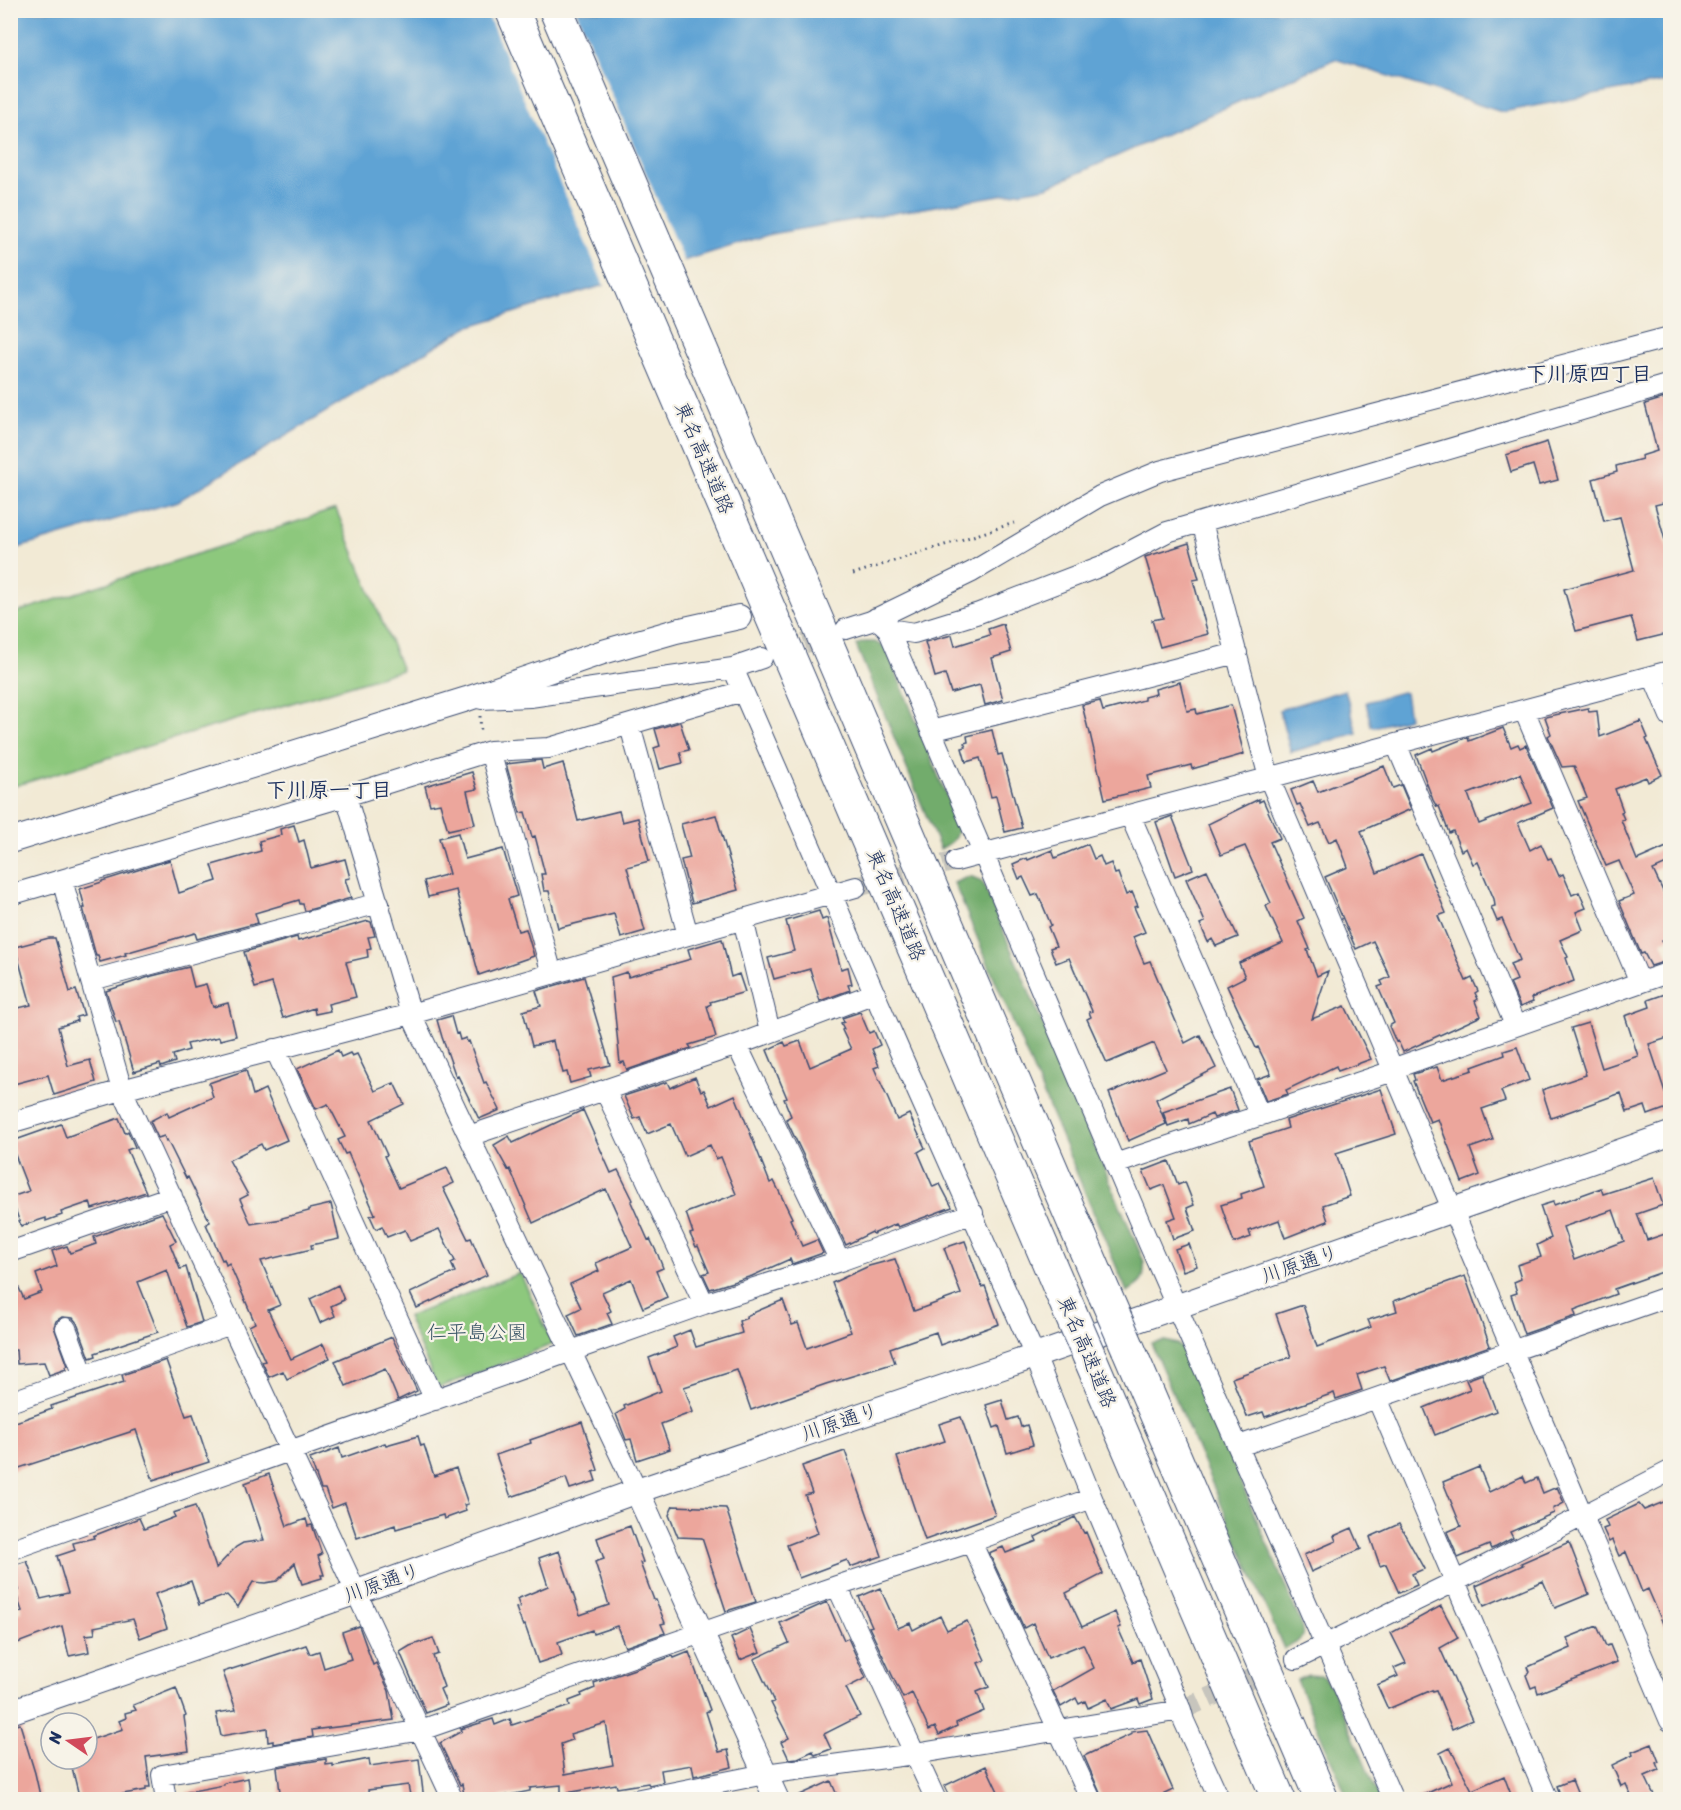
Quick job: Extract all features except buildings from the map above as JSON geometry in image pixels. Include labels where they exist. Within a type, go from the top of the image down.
[{"type":"highway","name":"東名高速道路","points":[[512,10],[1279,1800]]},
{"type":"highway","name":"東名高速道路","points":[[556,10],[1322,1800]]},
{"type":"street","points":[[846,629],[882,624],[1100,496],[1160,471],[1671,337]]},
{"type":"street","points":[[882,624],[914,633],[979,613],[1104,565],[1167,532],[1671,384]]},
{"type":"street","points":[[1202,522],[1269,778],[1671,1721]]},
{"type":"street","points":[[10,841],[473,699],[603,652],[676,631],[739,617]]},
{"type":"street","points":[[882,624],[931,731],[1115,1164],[1393,1800]]},
{"type":"street","points":[[931,731],[1237,653]]},
{"type":"street","points":[[473,699],[530,697],[733,668],[762,658]]},
{"type":"street","points":[[733,668],[1035,1356],[1184,1721],[1220,1800]]},
{"type":"street","points":[[956,861],[1662,673],[1671,716]]},
{"type":"street","points":[[10,895],[346,796],[486,752],[549,748],[743,691]]},
{"type":"street","points":[[1524,710],[1640,982]]},
{"type":"street","points":[[630,726],[688,935]]},
{"type":"street","points":[[1396,744],[1515,1025]]},
{"type":"street","points":[[486,752],[552,974]]},
{"type":"street","points":[[346,796],[411,1014],[637,1491],[777,1800]]},
{"type":"street","points":[[1130,815],[1260,1116]]},
{"type":"street","points":[[63,880],[122,1090],[453,1800]]},
{"type":"street","points":[[10,1123],[122,1090],[411,1014],[856,887]]},
{"type":"street","points":[[92,980],[379,903]]},
{"type":"street","points":[[743,919],[770,1032]]},
{"type":"street","points":[[1115,1164],[1260,1116],[1671,972]]},
{"type":"street","points":[[469,1136],[737,1045],[875,993]]},
{"type":"street","points":[[737,1045],[840,1261]]},
{"type":"street","points":[[275,1049],[435,1400]]},
{"type":"street","points":[[604,1090],[704,1304]]},
{"type":"street","name":"川原通り","points":[[10,1712],[357,1592],[637,1491],[1035,1356],[1671,1134]]},
{"type":"street","points":[[10,1252],[172,1196]]},
{"type":"street","points":[[10,1550],[704,1304],[840,1261],[973,1213]]},
{"type":"street","points":[[1239,1446],[1671,1296]]},
{"type":"street","points":[[10,1401],[231,1324]]},
{"type":"street","points":[[66,1328],[84,1376]]},
{"type":"street","points":[[1377,1398],[1548,1800]]},
{"type":"street","points":[[1296,1659],[1456,1581],[1671,1471]]},
{"type":"street","points":[[166,1800],[162,1775],[421,1730],[971,1542],[1092,1498]]},
{"type":"street","points":[[971,1542],[1091,1800]]},
{"type":"street","points":[[837,1586],[936,1800]]},
{"type":"street","points":[[635,1800],[765,1773],[915,1754],[1181,1710]]},
{"type":"path","points":[[853,574],[1021,521]]},
{"type":"path","points":[[473,699],[486,752]]},
{"type":"green space","points":[[336,509],[402,670],[11,787],[11,614]]},
{"type":"green space","points":[[875,642],[886,648],[958,824],[954,840],[940,849],[856,645]]},
{"type":"green space","points":[[970,876],[982,881],[1144,1262],[1141,1281],[1127,1292],[954,883]]},
{"type":"green space","name":"仁平島公園","points":[[520,1273],[553,1344],[438,1388],[407,1317]]},
{"type":"green space","points":[[1165,1341],[1177,1344],[1185,1351],[1301,1623],[1303,1636],[1296,1643],[1284,1649],[1151,1343]]},
{"type":"green space","points":[[1308,1675],[1321,1676],[1331,1686],[1380,1799],[1348,1799],[1297,1680]]},
{"type":"water","points":[[11,11],[1670,11],[1670,81],[1502,112],[1335,59],[1047,187],[771,234],[467,327],[178,501],[11,550]]},
{"type":"water","points":[[1345,690],[1357,733],[1291,752],[1279,710]]},
{"type":"water","points":[[1405,693],[1409,718],[1371,726],[1366,702]]},
{"type":"pier","points":[[486,11],[576,11],[685,264],[605,288]]},
{"type":"tunnel","points":[[776,653],[833,634]]},
{"type":"tunnel","points":[[856,887],[956,861]]},
{"type":"tunnel","points":[[1181,1710],[1296,1659]]},
{"type":"district","name":"下川原四丁目","points":[[1589,374]]},
{"type":"district","name":"下川原一丁目","points":[[329,790]]}]
